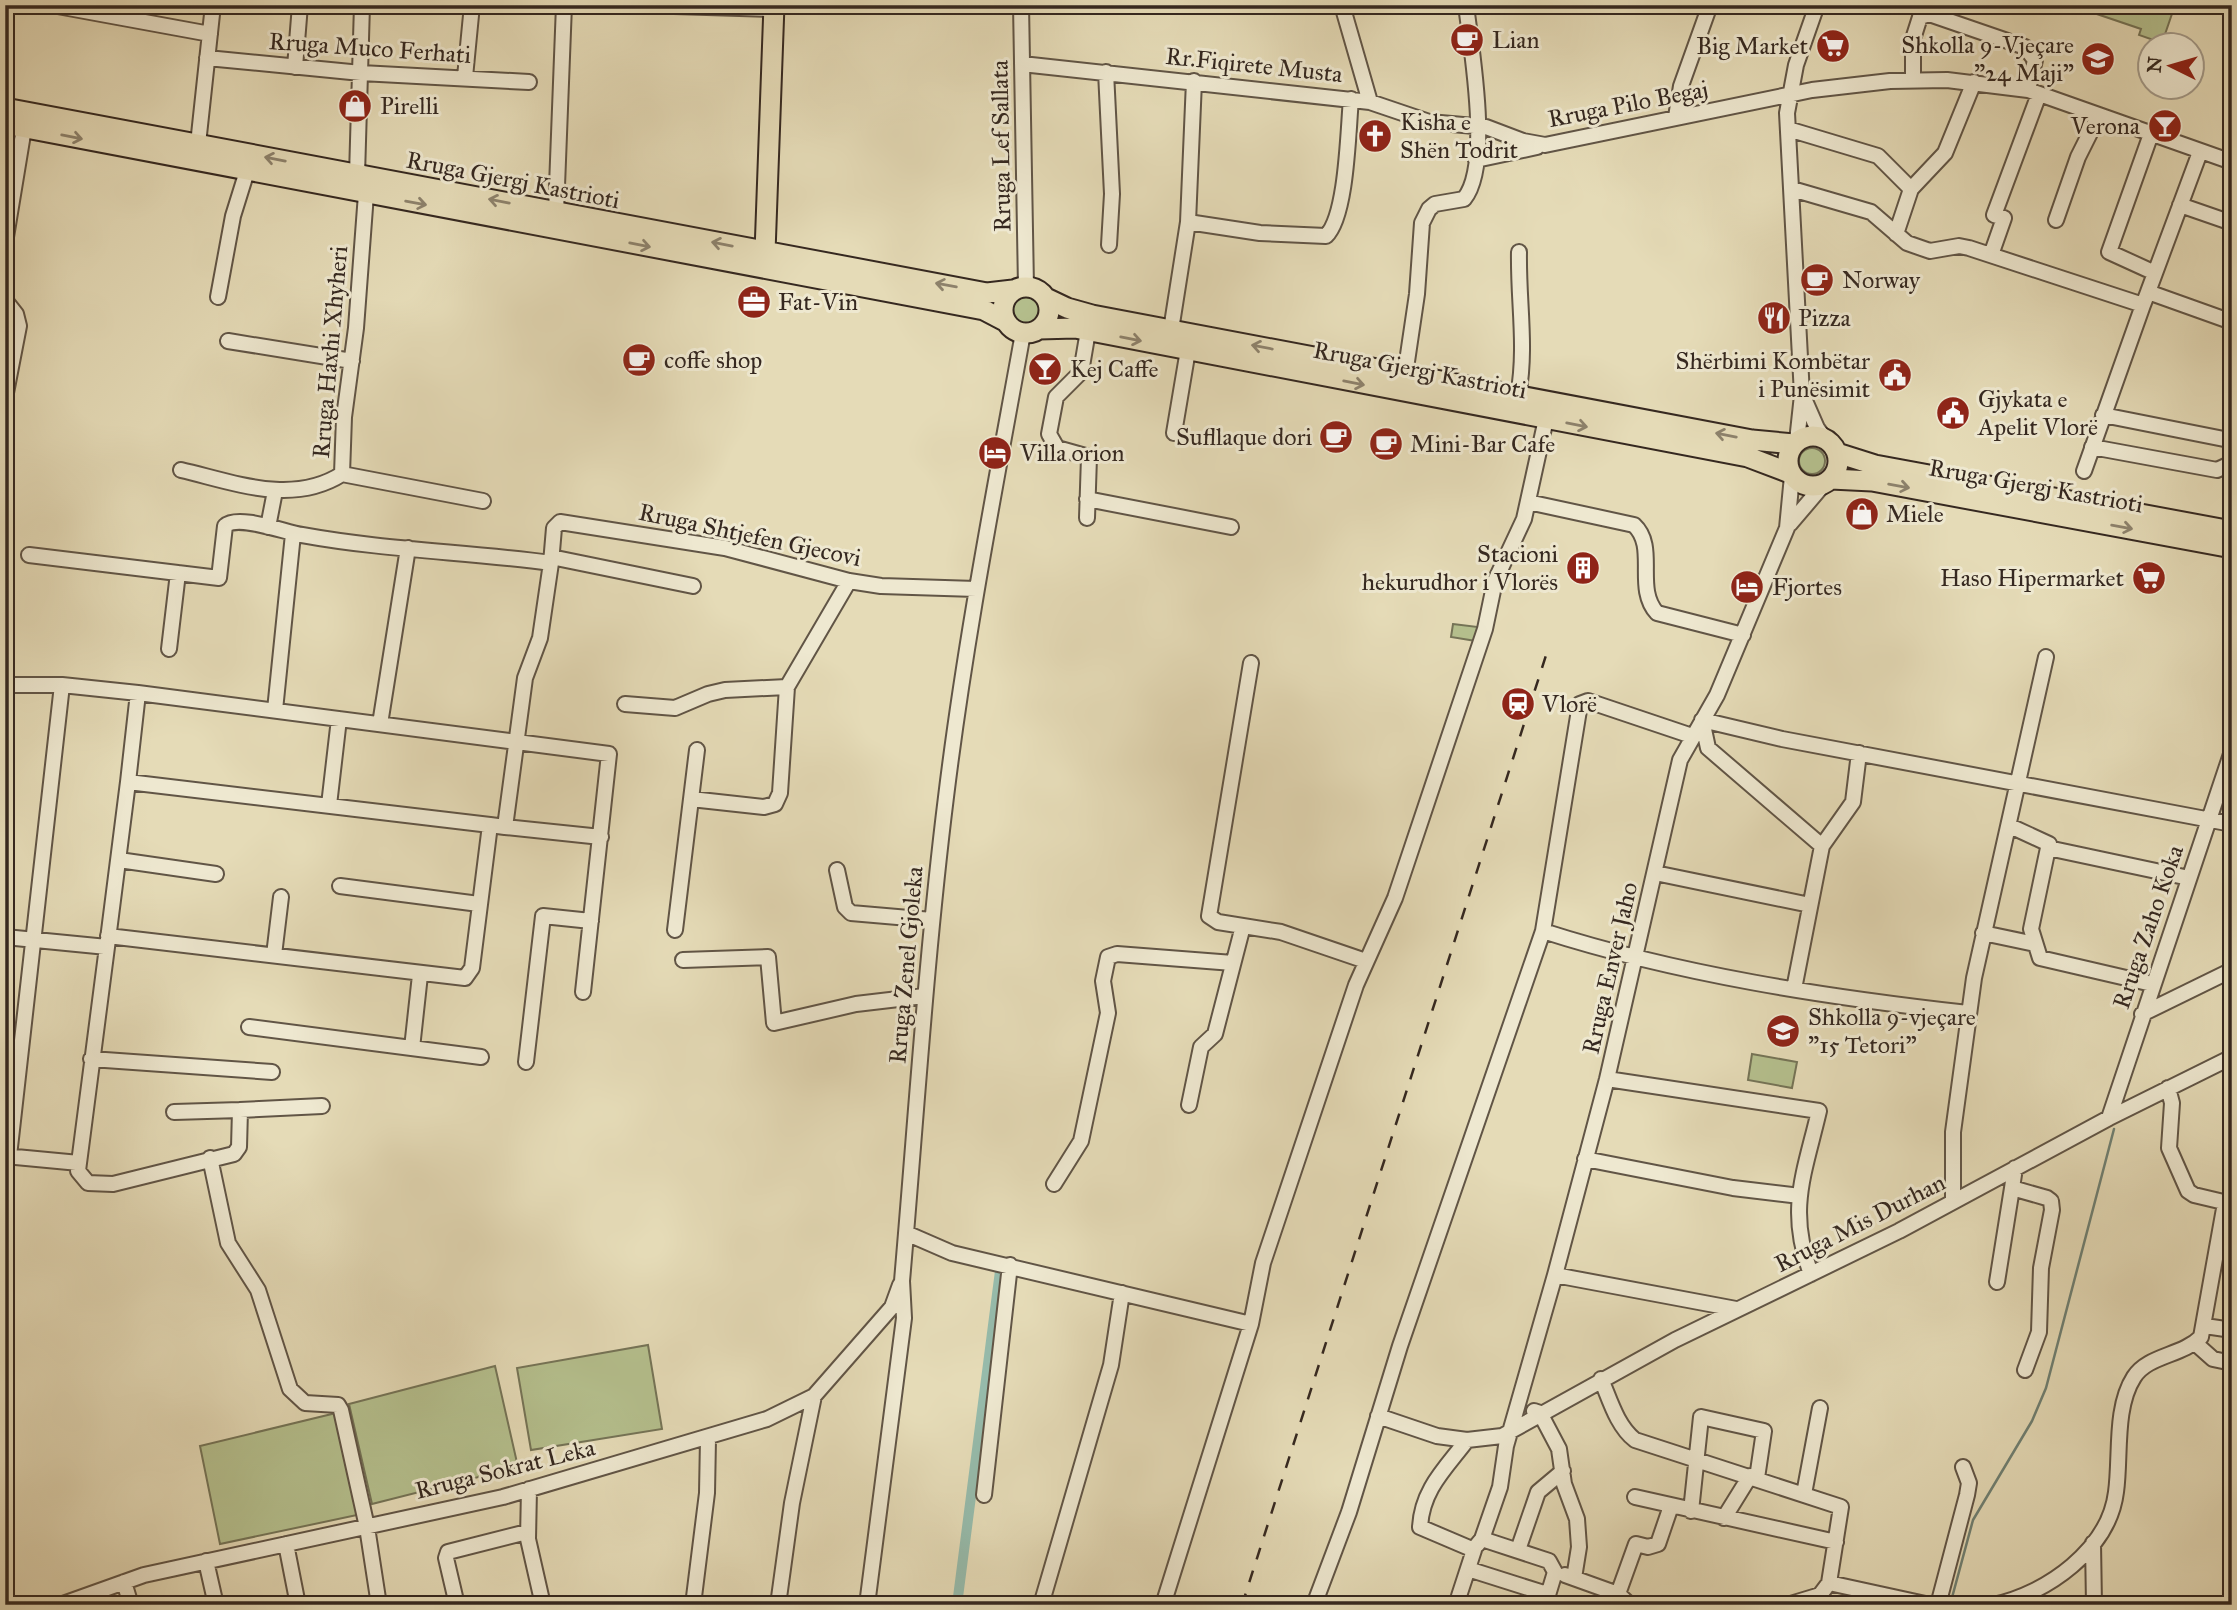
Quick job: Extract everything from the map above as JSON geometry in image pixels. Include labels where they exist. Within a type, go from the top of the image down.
[{"type":"main road","points":[[765,252],[774,7]]},
{"type":"main road","name":"Rruga Gjergj Kastrioti","points":[[5,108],[987,293],[1020,288]]},
{"type":"main road","name":"Rruga Gjergj Kastrioti","points":[[15,126],[984,310],[1005,321]]},
{"type":"main road","points":[[1020,288],[1035,289],[1046,298],[1049,315],[1031,331],[1005,321],[1003,308],[1020,288]]},
{"type":"main road","name":"Rruga Gjergj Kastrioti","points":[[1046,298],[1078,312],[1405,375],[1752,440],[1795,442]]},
{"type":"main road","name":"Rruga Gjergj Kastrioti","points":[[1031,331],[1063,326],[1748,457],[1791,474]]},
{"type":"main road","points":[[1808,436],[1831,446],[1838,467],[1828,481],[1807,486],[1791,474],[1788,458],[1795,442],[1808,436]]},
{"type":"main road","name":"Rruga Gjergj Kastrioti","points":[[1831,446],[1875,465],[2232,531]]},
{"type":"main road","name":"Rruga Gjergj Kastrioti","points":[[1828,481],[1872,481],[2232,548]]},
{"type":"street","points":[[52,5],[210,34]]},
{"type":"street","points":[[198,144],[213,5]]},
{"type":"street","points":[[295,67],[300,5]]},
{"type":"street","points":[[357,175],[362,5]]},
{"type":"street","points":[[465,77],[471,5]]},
{"type":"street","points":[[556,212],[564,5]]},
{"type":"street","points":[[641,5],[774,7]]},
{"type":"street","name":"Rruga Lef Sallata","points":[[1020,288],[1021,5]]},
{"type":"street","points":[[1342,5],[1370,102]]},
{"type":"street","points":[[1405,375],[1417,294],[1422,223],[1435,204],[1464,199],[1472,184],[1476,160],[1478,125],[1466,5]]},
{"type":"street","points":[[1676,117],[1681,86],[1710,5]]},
{"type":"street","points":[[1795,442],[1802,395],[1788,129],[1790,95],[1801,50],[1817,5]]},
{"type":"street","points":[[1913,79],[1913,33],[1920,17],[1929,14],[2025,47],[2035,60],[2033,92],[1994,215],[2004,218],[1991,255]]},
{"type":"street","name":"Rruga Muco Ferhati","points":[[207,58],[360,73],[529,82]]},
{"type":"street","name":"Rr.Fiqirete Musta","points":[[1022,64],[1351,99],[1370,102],[1429,122],[1478,125]]},
{"type":"street","points":[[1105,72],[1112,194],[1109,245]]},
{"type":"street","name":"Rruga Pilo Begaj","points":[[1478,125],[1523,141],[1545,145],[1838,86],[1913,79],[1973,82],[2033,92],[2232,162]]},
{"type":"street","points":[[1171,330],[1188,222],[1194,81]]},
{"type":"street","points":[[1896,234],[1911,189],[1945,153],[1973,82]]},
{"type":"street","points":[[1188,222],[1259,233],[1326,236],[1332,227],[1343,194],[1351,99]]},
{"type":"street","points":[[2056,220],[2078,157],[2099,115]]},
{"type":"street","points":[[5,243],[15,126]]},
{"type":"street","points":[[1788,129],[1878,156],[1911,189]]},
{"type":"street","points":[[2151,134],[2109,252],[2155,273]]},
{"type":"street","points":[[1476,160],[1545,145]]},
{"type":"street","points":[[2084,471],[2200,152]]},
{"type":"street","points":[[218,297],[233,216],[247,171]]},
{"type":"street","points":[[1792,189],[1871,212],[1907,243],[1930,251],[1959,246],[2232,322]]},
{"type":"street","name":"Rruga Haxhi Xhyheri","points":[[181,470],[275,491],[302,489],[342,474],[344,417],[352,361],[366,194]]},
{"type":"street","points":[[2180,205],[2232,223]]},
{"type":"street","points":[[1518,251],[1518,302],[1524,353],[1518,396]]},
{"type":"street","points":[[5,300],[16,314],[19,327],[5,398]]},
{"type":"street","name":"Rruga Zenel Gjoleka","points":[[867,1605],[904,1318],[901,1280],[924,996],[946,794],[976,589],[1031,331]]},
{"type":"street","points":[[1087,518],[1089,457],[1057,448],[1049,435],[1056,397],[1081,372],[1088,331]]},
{"type":"street","points":[[228,341],[352,361]]},
{"type":"street","points":[[1174,433],[1188,350]]},
{"type":"street","points":[[1802,395],[1817,428],[1831,446]]},
{"type":"street","points":[[2103,415],[2224,439]]},
{"type":"street","points":[[1163,1605],[1251,1324],[1263,1264],[1366,961],[1395,898],[1485,629],[1495,581],[1519,534],[1546,419]]},
{"type":"street","points":[[2092,447],[2217,470],[2232,463]]},
{"type":"street","points":[[342,474],[484,501]]},
{"type":"street","points":[[1787,528],[1791,474]]},
{"type":"street","points":[[1787,528],[1828,481]]},
{"type":"street","points":[[268,527],[275,491]]},
{"type":"street","points":[[1087,499],[1231,527]]},
{"type":"street","points":[[1528,502],[1634,525],[1644,542],[1645,591],[1657,613],[1743,635]]},
{"type":"street","points":[[29,555],[219,578],[228,523],[239,521],[293,534],[408,548],[551,560],[693,586]]},
{"type":"street","name":"Rruga Shtjefen Gjecovi","points":[[551,560],[554,528],[560,522],[725,548],[849,581],[881,586],[976,589]]},
{"type":"street","name":"Rruga Enver Jaho","points":[[1463,1605],[1459,1595],[1500,1488],[1510,1432],[1607,1079],[1676,774],[1743,635],[1787,528]]},
{"type":"street","points":[[275,710],[293,534]]},
{"type":"street","points":[[380,724],[408,548]]},
{"type":"street","points":[[505,827],[525,678],[545,614],[551,560]]},
{"type":"street","points":[[169,649],[178,573]]},
{"type":"street","points":[[691,799],[764,807],[775,804],[780,793],[787,687],[849,581]]},
{"type":"street","points":[[1953,1201],[1953,1132],[1968,1013],[1983,933],[2010,826],[2046,657]]},
{"type":"street","points":[[1251,663],[1209,909],[1212,920],[1296,937],[1366,961]]},
{"type":"street","points":[[5,685],[62,685],[138,693],[608,754],[583,992]]},
{"type":"street","points":[[62,685],[7,1156],[79,1163]]},
{"type":"street","points":[[625,704],[675,708],[708,694],[787,687]]},
{"type":"street","points":[[138,693],[119,860],[91,1059],[79,1163],[81,1178],[99,1185],[212,1168],[237,1152],[240,1110]]},
{"type":"street","points":[[1314,1605],[1349,1512],[1378,1416],[1543,931],[1580,704],[1588,701],[1692,736]]},
{"type":"street","points":[[329,805],[339,719]]},
{"type":"street","points":[[1822,846],[1708,748],[1702,720],[1859,753],[2232,824]]},
{"type":"street","points":[[675,930],[697,750]]},
{"type":"street","name":"Rruga Zaho Koka","points":[[2109,1118],[2232,751]]},
{"type":"street","points":[[1794,989],[1822,846],[1853,802],[1859,753]]},
{"type":"street","points":[[128,782],[601,837]]},
{"type":"street","points":[[5,937],[274,955],[459,979],[470,975],[490,825]]},
{"type":"street","points":[[2010,826],[2049,844],[2031,929],[2040,958],[2152,984]]},
{"type":"street","points":[[2048,848],[2189,878]]},
{"type":"street","points":[[119,860],[216,874]]},
{"type":"street","points":[[838,870],[845,907],[851,913],[932,920]]},
{"type":"street","points":[[1655,873],[1810,905]]},
{"type":"street","points":[[340,886],[479,904]]},
{"type":"street","points":[[274,955],[281,897]]},
{"type":"street","points":[[526,1062],[543,916],[591,921]]},
{"type":"street","points":[[1189,1105],[1200,1047],[1215,1034],[1242,926]]},
{"type":"street","points":[[1543,931],[1636,958],[1839,998],[1968,1013]]},
{"type":"street","points":[[1983,933],[2035,944]]},
{"type":"street","points":[[1054,1184],[1081,1142],[1108,1013],[1103,981],[1108,957],[1117,954],[1233,963]]},
{"type":"street","points":[[683,960],[768,957],[774,1023],[856,1004],[924,996]]},
{"type":"street","points":[[2142,1014],[2232,970]]},
{"type":"street","points":[[412,1048],[420,975]]},
{"type":"street","points":[[249,1027],[481,1057]]},
{"type":"street","name":"Rruga Mis Durhan","points":[[1378,1416],[1437,1436],[1467,1440],[1493,1439],[1510,1432],[1601,1379],[2232,1057]]},
{"type":"street","points":[[91,1059],[272,1072]]},
{"type":"street","points":[[1607,1079],[1819,1111],[1800,1196],[1798,1229],[1811,1274]]},
{"type":"street","points":[[1993,1605],[2007,1602],[2041,1586],[2078,1562],[2093,1543],[2112,1513],[2115,1502],[2128,1388],[2141,1367],[2175,1355],[2195,1343],[2205,1326],[2228,1204],[2188,1191],[2169,1148],[2172,1103],[2168,1088]]},
{"type":"street","points":[[174,1112],[321,1107]]},
{"type":"street","points":[[1586,1159],[1733,1188],[1800,1196]]},
{"type":"street","points":[[212,1168],[228,1243],[258,1290],[290,1389],[305,1403],[338,1405],[341,1410],[367,1527],[379,1605]]},
{"type":"street","points":[[1997,1282],[2015,1168]]},
{"type":"street","points":[[2012,1188],[2047,1198],[2051,1201],[2052,1210],[2041,1268],[2039,1332],[2025,1370]]},
{"type":"street","points":[[906,1233],[952,1253],[1251,1324]]},
{"type":"street","points":[[984,1494],[1010,1265]]},
{"type":"street","points":[[1555,1275],[1736,1310]]},
{"type":"street","name":"Rruga Sokrat Leka","points":[[60,1605],[124,1582],[206,1561],[529,1489],[708,1439],[767,1419],[814,1396],[892,1307],[901,1280]]},
{"type":"street","points":[[1041,1605],[1111,1365],[1122,1293]]},
{"type":"street","points":[[2205,1326],[2232,1330]]},
{"type":"street","points":[[2195,1343],[2213,1359],[2232,1363]]},
{"type":"street","points":[[1601,1379],[1626,1433],[1645,1444],[1698,1458],[1842,1507],[1829,1583],[1820,1595],[1787,1605]]},
{"type":"street","points":[[778,1605],[792,1503],[814,1396]]},
{"type":"street","points":[[1518,1406],[1540,1413],[1559,1449],[1580,1533],[1574,1578]]},
{"type":"street","points":[[1804,1494],[1820,1408]]},
{"type":"street","points":[[1690,1511],[1701,1417],[1764,1431],[1754,1477],[1724,1518]]},
{"type":"street","points":[[693,1605],[710,1462],[708,1439]]},
{"type":"street","points":[[1467,1440],[1433,1483],[1421,1508],[1420,1527],[1478,1545],[1518,1550],[1549,1561],[1555,1572],[1618,1594],[1630,1605]]},
{"type":"street","points":[[1938,1605],[1969,1483],[1962,1467]]},
{"type":"street","points":[[1518,1550],[1538,1492],[1563,1471]]},
{"type":"street","points":[[529,1489],[527,1532],[543,1605]]},
{"type":"street","points":[[1635,1497],[1836,1542]]},
{"type":"street","points":[[1618,1594],[1636,1544],[1648,1547],[1658,1544],[1671,1506]]},
{"type":"street","points":[[457,1605],[446,1558],[448,1552],[527,1532]]},
{"type":"street","points":[[2093,1543],[2094,1605]]},
{"type":"street","points":[[286,1544],[298,1605]]},
{"type":"street","points":[[206,1561],[216,1605]]},
{"type":"street","points":[[1468,1569],[1546,1599],[1555,1572]]},
{"type":"street","points":[[124,1582],[131,1605]]},
{"type":"street","points":[[1829,1583],[1930,1605]]},
{"type":"green space","points":[[2086,5],[2175,5],[2166,32],[2140,32],[2141,29],[2085,10]]},
{"type":"green space","points":[[1026,297],[1035,301],[1039,310],[1035,319],[1026,323],[1017,319],[1013,310],[1017,301]]},
{"type":"green space","points":[[1812,448],[1821,452],[1825,461],[1821,470],[1812,474],[1803,470],[1799,461],[1803,452]]},
{"type":"green space","points":[[1453,624],[1478,627],[1476,641],[1451,637]]},
{"type":"green space","points":[[1752,1054],[1797,1062],[1792,1088],[1748,1080]]},
{"type":"green space","points":[[648,1345],[662,1429],[531,1450],[517,1368]]},
{"type":"green space","points":[[495,1366],[518,1467],[372,1504],[349,1404]]},
{"type":"green space","points":[[336,1413],[357,1515],[220,1544],[200,1446]]},
{"type":"waterway","points":[[1950,1605],[1973,1520],[2032,1421],[2046,1388],[2114,1129]]},
{"type":"waterway","points":[[957,1605],[1000,1271]]},
{"type":"railway","points":[[1242,1605],[1549,646]]},
{"type":"place","name":"Lian","points":[[1467,40]]},
{"type":"place","name":"Big Market","points":[[1833,46]]},
{"type":"place","name":"Shkolla 9-Vjeçare \"24 Maji\"","points":[[2098,59]]},
{"type":"place","name":"Pirelli","points":[[355,106]]},
{"type":"place","name":"Verona","points":[[2165,126]]},
{"type":"place","name":"Kisha e Shën Todrit","points":[[1375,136]]},
{"type":"place","name":"Norway","points":[[1817,280]]},
{"type":"place","name":"Fat-Vin","points":[[754,302]]},
{"type":"place","name":"Pizza","points":[[1774,318]]},
{"type":"place","name":"coffe shop","points":[[639,360]]},
{"type":"place","name":"Kej Caffe","points":[[1045,369]]},
{"type":"place","name":"Shërbimi Kombëtar i Punësimit","points":[[1895,375]]},
{"type":"place","name":"Gjykata e Apelit Vlorë","points":[[1953,413]]},
{"type":"place","name":"Sufllaque dori","points":[[1336,437]]},
{"type":"place","name":"Mini-Bar Cafe","points":[[1386,444]]},
{"type":"place","name":"Villa orion","points":[[995,453]]},
{"type":"place","name":"Miele","points":[[1862,514]]},
{"type":"place","name":"Stacioni hekurudhor i Vlorës","points":[[1583,568]]},
{"type":"place","name":"Haso Hipermarket","points":[[2149,578]]},
{"type":"place","name":"Fjortes","points":[[1747,587]]},
{"type":"place","name":"Vlorë","points":[[1518,704]]},
{"type":"place","name":"Shkolla 9-vjeçare \"15 Tetori\"","points":[[1783,1031]]}]
